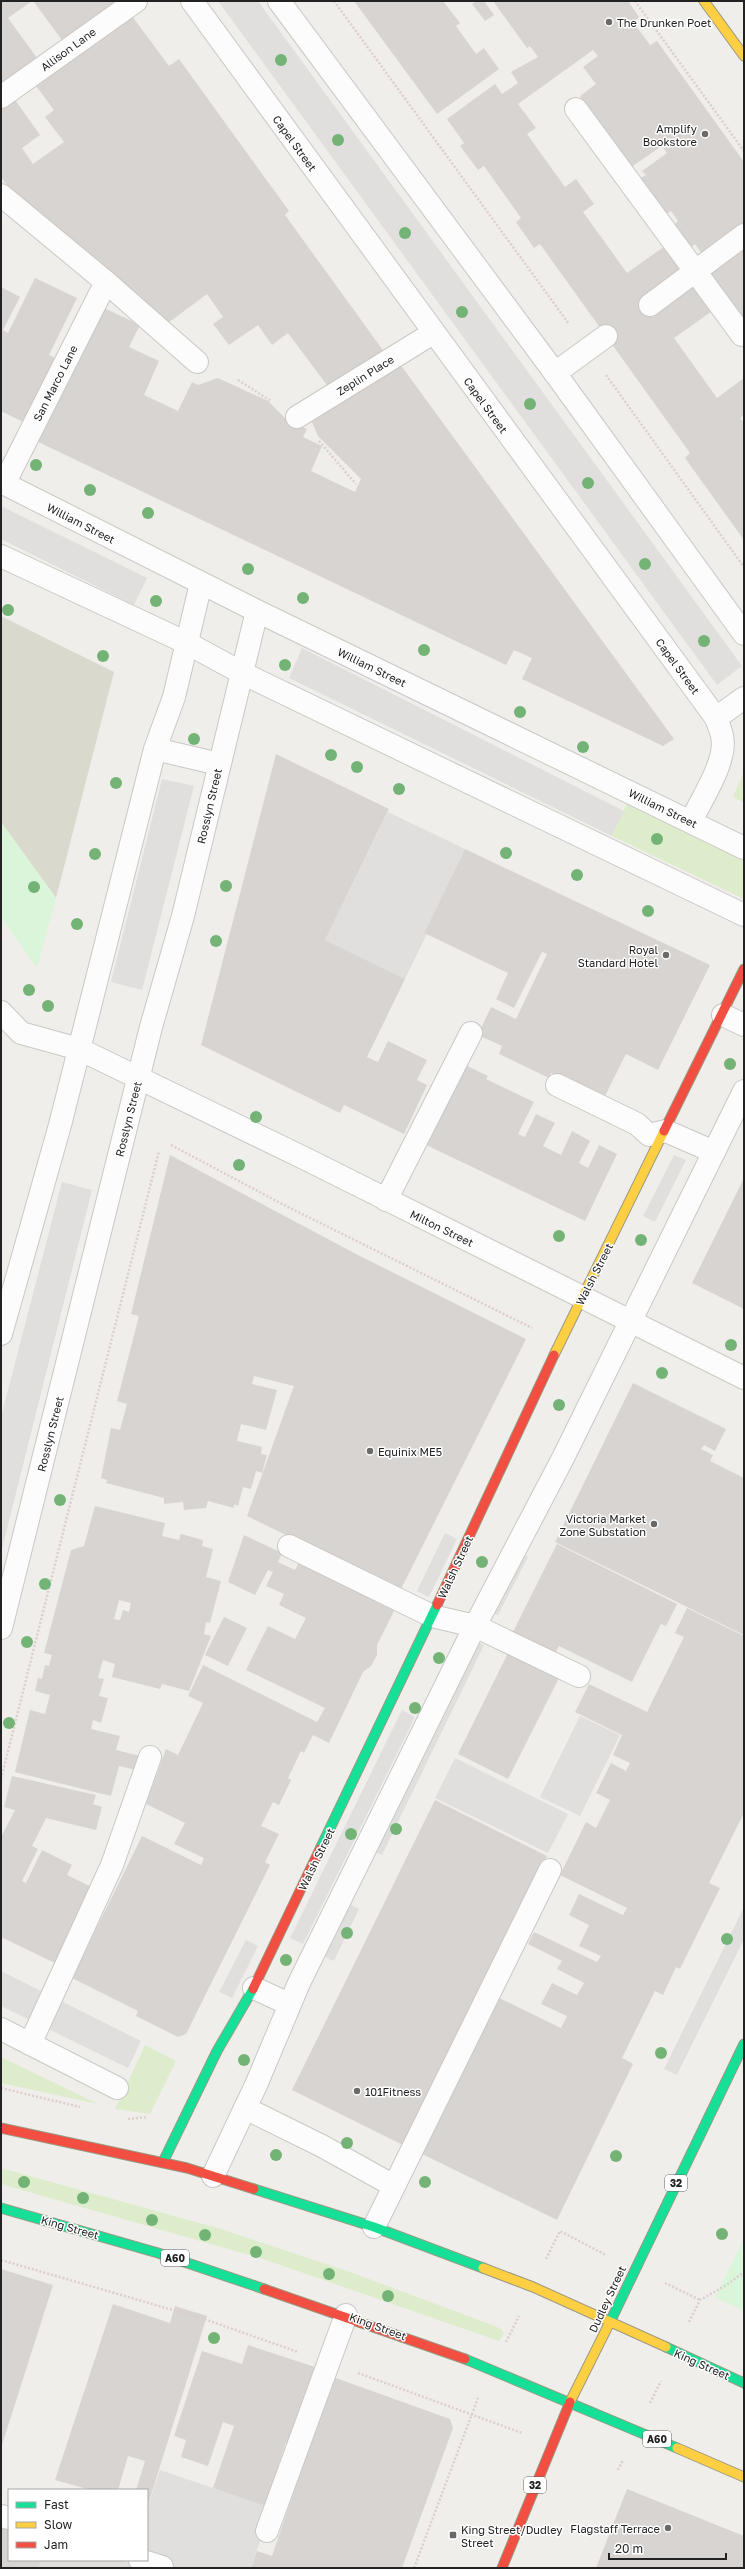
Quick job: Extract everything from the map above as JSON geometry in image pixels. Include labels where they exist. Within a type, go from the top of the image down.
[{"type":"main road","points":[[704,1],[744,56]]},
{"type":"main road","name":"Walsh Street","points":[[163,2162],[217,2051],[254,1988],[432,1616],[526,1411],[666,1131],[744,970]]},
{"type":"main road","name":"Dudley Street","points":[[502,2568],[570,2402],[744,2044]]},
{"type":"main road","name":"King Street","points":[[1,2128],[163,2162],[213,2176],[374,2227],[533,2287],[744,2383]]},
{"type":"main road","name":"King Street","points":[[1,2208],[158,2253],[346,2315],[493,2369],[744,2477]]},
{"type":"street","name":"Allison Lane","points":[[1,97],[136,1]]},
{"type":"street","name":"Capel Street","points":[[192,1],[433,333],[716,718],[723,736],[722,751],[718,764],[691,821]]},
{"type":"street","points":[[279,1],[555,373],[744,634]]},
{"type":"street","points":[[576,109],[694,272],[742,335]]},
{"type":"street","points":[[1,196],[106,282],[196,362]]},
{"type":"street","points":[[650,305],[744,235]]},
{"type":"street","name":"San Marco Lane","points":[[2,483],[106,282]]},
{"type":"street","name":"Zeplin Place","points":[[297,417],[433,333]]},
{"type":"street","points":[[555,373],[606,336]]},
{"type":"street","name":"William Street","points":[[2,483],[257,611],[744,848]]},
{"type":"street","points":[[1,556],[187,643],[242,673],[744,915]]},
{"type":"street","points":[[1,1334],[79,1049],[155,749],[167,723],[202,583]]},
{"type":"street","name":"Rosslyn Street","points":[[1,1628],[139,1078],[183,916],[257,611]]},
{"type":"street","points":[[716,718],[744,698]]},
{"type":"street","points":[[155,749],[219,764]]},
{"type":"street","name":"Milton Street","points":[[1,1012],[21,1034],[79,1049],[744,1378]]},
{"type":"street","points":[[723,1015],[744,1025]]},
{"type":"street","points":[[386,1200],[471,1033]]},
{"type":"street","points":[[557,1085],[637,1124],[649,1135],[666,1131],[714,1152]]},
{"type":"street","points":[[213,2176],[245,2108],[289,2004],[475,1626],[630,1321],[744,1091]]},
{"type":"street","points":[[288,1546],[432,1616],[475,1626],[578,1676]]},
{"type":"street","points":[[30,2044],[112,1865],[150,1757]]},
{"type":"street","points":[[374,2227],[550,1870]]},
{"type":"street","points":[[254,1988],[289,2004]]},
{"type":"street","points":[[1,2029],[117,2088]]},
{"type":"street","points":[[245,2108],[322,2146],[394,2186]]},
{"type":"street","points":[[267,2530],[330,2363],[346,2315]]},
{"type":"street","points":[[143,2561],[162,2567]]},
{"type":"path","points":[[334,1],[744,567]]},
{"type":"path","points":[[635,1],[744,151]]},
{"type":"path","points":[[171,1145],[286,1206],[536,1330]]},
{"type":"path","points":[[1,1779],[159,1151]]},
{"type":"path","points":[[414,2568],[471,2414],[560,2231]]},
{"type":"path","points":[[1,2260],[207,2320],[552,2444]]},
{"type":"shaded area","points":[[218,1],[258,1],[742,666],[717,685]]},
{"type":"shaded area","points":[[1,506],[147,578],[134,605],[1,539]]},
{"type":"shaded area","points":[[1,616],[114,672],[56,898],[1,822]]},
{"type":"shaded area","points":[[302,648],[624,811],[612,836],[289,678]]},
{"type":"shaded area","points":[[162,779],[194,786],[142,990],[111,982]]},
{"type":"shaded area","points":[[388,812],[465,849],[424,933],[427,934],[405,979],[325,940]]},
{"type":"shaded area","points":[[674,1155],[686,1160],[655,1222],[643,1216]]},
{"type":"shaded area","points":[[62,1182],[92,1190],[1,1553],[1,1417]]},
{"type":"shaded area","points":[[445,1533],[457,1539],[429,1597],[417,1591]]},
{"type":"shaded area","points":[[517,1551],[528,1557],[498,1615],[487,1610]]},
{"type":"shaded area","points":[[473,1640],[484,1645],[382,1855],[371,1850]]},
{"type":"shaded area","points":[[402,1710],[415,1717],[303,1944],[290,1938]]},
{"type":"shaded area","points":[[580,1716],[620,1735],[580,1816],[540,1797]]},
{"type":"shaded area","points":[[455,1758],[568,1814],[548,1853],[435,1798]]},
{"type":"shaded area","points":[[350,1904],[359,1909],[334,1961],[325,1957]]},
{"type":"shaded area","points":[[744,1907],[744,1939],[677,2075],[664,2069]]},
{"type":"shaded area","points":[[246,1940],[258,1946],[232,1998],[219,1992]]},
{"type":"shaded area","points":[[1,1971],[141,2041],[128,2068],[1,2006]]},
{"type":"shaded area","points":[[160,2470],[271,2508],[251,2568],[39,2568],[41,2561],[124,2561],[129,2563],[130,2561],[148,2561],[148,2506]]},
{"type":"green space","points":[[744,771],[744,803],[733,797]]},
{"type":"green space","points":[[630,803],[744,859],[744,899],[612,836],[627,804]]},
{"type":"green space","points":[[1,822],[56,898],[37,968],[1,918]]},
{"type":"green space","points":[[145,2045],[176,2061],[150,2114],[115,2109]]},
{"type":"green space","points":[[1,2057],[98,2104],[1,2083]]},
{"type":"green space","points":[[1,2168],[221,2229],[350,2272],[495,2326],[504,2333],[499,2341],[263,2259],[1,2184]]},
{"type":"green space","points":[[744,2238],[744,2311],[715,2297]]},
{"type":"building","points":[[1,1],[32,1],[8,18],[37,58],[1,85]]},
{"type":"building","points":[[33,1],[116,1],[62,40]]},
{"type":"building","points":[[354,1],[443,1],[460,23],[456,26],[476,54],[484,48],[499,69],[437,114]]},
{"type":"building","points":[[476,1],[484,1],[494,15],[485,21],[472,4]]},
{"type":"building","points":[[493,1],[628,1],[639,17],[633,22],[650,45],[657,41],[744,162],[744,223],[702,254],[695,244],[689,249],[673,226],[678,221],[671,211],[665,215],[639,179],[646,175],[642,171],[667,153],[662,146],[631,167],[580,96],[596,84],[583,67],[598,56],[593,50],[518,104],[536,128],[527,134],[565,187],[576,179],[594,204],[583,212],[627,273],[665,246],[711,312],[674,338],[717,398],[744,378],[744,415],[740,418],[744,423],[744,540],[685,458],[690,453],[540,244],[534,248],[516,222],[521,218],[484,166],[478,170],[460,146],[464,143],[447,119],[495,84],[502,94],[518,83],[511,72],[538,57],[530,46],[527,48]]},
{"type":"building","points":[[129,12],[169,66],[179,59],[289,211],[285,215],[385,353],[332,392],[288,333],[272,345],[258,325],[229,345],[213,324],[223,317],[207,294],[168,323],[6,184],[1,177],[1,105],[13,97],[40,135],[22,148],[33,164],[64,142],[45,117],[54,110],[33,82]]},
{"type":"building","points":[[744,243],[744,324],[705,270]]},
{"type":"building","points":[[35,278],[77,298],[49,355],[55,358],[23,422],[1,411],[1,287],[20,297],[3,330],[8,333]]},
{"type":"building","points":[[98,305],[140,325],[129,347],[159,361],[144,395],[178,411],[192,382],[198,385],[218,378],[268,401],[287,420],[307,429],[303,437],[322,446],[311,471],[355,492],[361,479],[318,436],[312,422],[397,360],[674,739],[663,746],[522,679],[532,658],[514,650],[506,665],[34,440]]},
{"type":"building","points":[[276,754],[389,809],[325,940],[405,979],[367,1057],[378,1062],[388,1041],[427,1060],[417,1080],[427,1085],[404,1134],[344,1105],[340,1113],[201,1045]]},
{"type":"building","points":[[465,849],[710,965],[658,1070],[626,1054],[604,1098],[551,1073],[549,1078],[499,1054],[502,1046],[478,1035],[491,1007],[516,1019],[547,954],[542,952],[514,1008],[496,999],[508,973],[424,933]]},
{"type":"building","points":[[461,1063],[488,1076],[486,1079],[534,1102],[518,1134],[525,1137],[536,1114],[555,1123],[543,1146],[561,1155],[572,1131],[590,1141],[579,1163],[588,1168],[599,1145],[617,1154],[585,1221],[422,1143]]},
{"type":"building","points":[[170,1155],[358,1255],[526,1339],[400,1591],[247,1516],[294,1386],[254,1376],[252,1384],[277,1390],[266,1430],[241,1424],[237,1441],[262,1447],[261,1454],[267,1455],[262,1473],[256,1471],[251,1489],[243,1487],[238,1506],[234,1504],[234,1508],[208,1501],[206,1508],[184,1510],[183,1502],[164,1504],[164,1498],[106,1483],[107,1480],[101,1478],[111,1428],[120,1430],[127,1404],[117,1401],[139,1316],[131,1314]]},
{"type":"building","points":[[744,1178],[744,1309],[692,1283]]},
{"type":"building","name":"Victoria Market Zone Substation","points":[[633,1383],[726,1429],[715,1451],[704,1445],[701,1449],[713,1455],[710,1461],[744,1478],[744,1635],[555,1542]]},
{"type":"building","points":[[95,1506],[165,1523],[162,1536],[179,1540],[181,1534],[203,1540],[202,1546],[213,1549],[206,1577],[221,1581],[210,1623],[206,1622],[204,1634],[211,1636],[189,1691],[162,1684],[160,1689],[112,1677],[115,1664],[103,1660],[98,1678],[104,1679],[99,1696],[108,1698],[101,1723],[93,1720],[91,1729],[120,1736],[116,1750],[144,1757],[140,1771],[119,1766],[111,1796],[15,1772],[30,1710],[45,1714],[50,1695],[35,1691],[38,1678],[42,1679],[45,1665],[49,1666],[52,1655],[44,1653],[71,1550],[84,1546]],"holes":[[[119,1600],[131,1603],[129,1612],[123,1610],[120,1620],[114,1619]]]},
{"type":"building","points":[[244,1535],[282,1553],[278,1562],[295,1570],[300,1560],[396,1607],[377,1645],[377,1655],[371,1666],[363,1672],[329,1743],[313,1735],[304,1753],[301,1751],[288,1778],[291,1780],[279,1805],[273,1802],[261,1826],[279,1834],[265,1862],[270,1865],[186,2034],[178,2037],[136,2016],[138,2011],[72,1978],[142,1836],[201,1865],[204,1858],[174,1844],[185,1823],[146,1804],[166,1749],[178,1755],[203,1703],[188,1696],[203,1665],[317,1722],[325,1708],[246,1670],[268,1626],[295,1639],[306,1618],[279,1605],[284,1594],[266,1586],[273,1572],[268,1570],[255,1595],[228,1582]]},
{"type":"building","points":[[557,1544],[677,1604],[666,1626],[661,1624],[632,1682],[559,1646],[553,1657],[511,1636]]},
{"type":"building","points":[[687,1608],[744,1636],[744,1813],[709,1883],[720,1888],[680,1969],[676,1967],[663,1995],[655,1991],[622,2058],[633,2064],[557,2220],[422,2154],[499,1998],[561,2028],[567,2016],[541,2004],[552,1983],[577,1995],[584,1983],[557,1969],[562,1961],[528,1944],[534,1932],[597,1962],[601,1956],[579,1946],[589,1925],[569,1915],[579,1894],[623,1915],[627,1908],[560,1875],[586,1822],[596,1828],[610,1800],[596,1793],[611,1763],[626,1771],[630,1763],[613,1755],[622,1735],[575,1712],[589,1684],[647,1712],[684,1637],[675,1633]]},
{"type":"building","points":[[224,1617],[247,1628],[228,1666],[205,1655]]},
{"type":"building","points":[[508,1653],[559,1678],[508,1779],[458,1754]]},
{"type":"building","points":[[12,1776],[96,1795],[93,1804],[102,1807],[96,1830],[46,1818],[32,1846],[38,1849],[22,1881],[26,1883],[42,1850],[72,1865],[67,1875],[96,1889],[59,1965],[1,1937],[1,1837],[15,1810],[4,1807]]},
{"type":"building","points":[[435,1800],[547,1856],[403,2145],[292,2090]]},
{"type":"building","points":[[1,2269],[53,2285],[1,2448]]},
{"type":"building","points":[[113,2304],[170,2323],[175,2306],[207,2316],[148,2505],[148,2489],[136,2489],[145,2461],[128,2456],[118,2489],[87,2489],[55,2480]]},
{"type":"building","points":[[248,2345],[318,2368],[293,2445],[286,2442],[265,2506],[213,2488],[234,2426],[223,2422],[208,2466],[181,2457],[186,2440],[174,2436],[202,2351],[242,2364]]},
{"type":"building","points":[[333,2377],[450,2419],[453,2428],[402,2568],[251,2568],[257,2551],[272,2556]]},
{"type":"building","name":"Flagstaff Terrace","points":[[627,2489],[744,2536],[744,2568],[596,2568]]},
{"type":"building","points":[[1,2521],[8,2524],[8,2561],[41,2561],[39,2568],[1,2568]]},
{"type":"traffic: fast","points":[[320,1849],[437,1605]]},
{"type":"traffic: fast","points":[[163,2162],[217,2051],[253,1989]]},
{"type":"traffic: fast","points":[[610,2322],[744,2044]]},
{"type":"traffic: fast","points":[[254,2189],[374,2227],[483,2268]]},
{"type":"traffic: fast","points":[[1,2208],[158,2253],[264,2289]]},
{"type":"traffic: fast","points":[[666,2347],[744,2383]]},
{"type":"traffic: fast","points":[[465,2359],[677,2448]]},
{"type":"traffic: slow","points":[[704,1],[744,56]]},
{"type":"traffic: slow","points":[[554,1355],[664,1131]]},
{"type":"traffic: slow","points":[[483,2268],[533,2287],[666,2347]]},
{"type":"traffic: slow","points":[[570,2402],[610,2322]]},
{"type":"traffic: slow","points":[[677,2448],[744,2477]]},
{"type":"traffic: jam","points":[[664,1131],[744,969]]},
{"type":"traffic: jam","points":[[437,1605],[554,1355]]},
{"type":"traffic: jam","points":[[253,1989],[320,1849]]},
{"type":"traffic: jam","points":[[1,2128],[187,2168],[254,2189]]},
{"type":"traffic: jam","points":[[264,2289],[465,2359]]},
{"type":"traffic: jam","points":[[502,2568],[570,2402]]},
{"type":"place","name":"The Drunken Poet","points":[[609,22]]},
{"type":"place","name":"Amplify Bookstore","points":[[705,134]]},
{"type":"place","name":"Royal Standard Hotel","points":[[666,955]]},
{"type":"place","name":"Equinix ME5","points":[[370,1451]]},
{"type":"place","name":"Victoria Market Zone Substation","points":[[654,1524]]},
{"type":"place","name":"101Fitness","points":[[357,2091]]},
{"type":"place","name":"Flagstaff Terrace","points":[[668,2528]]},
{"type":"place","name":"King Street/Dudley Street","points":[[453,2535]]}]
